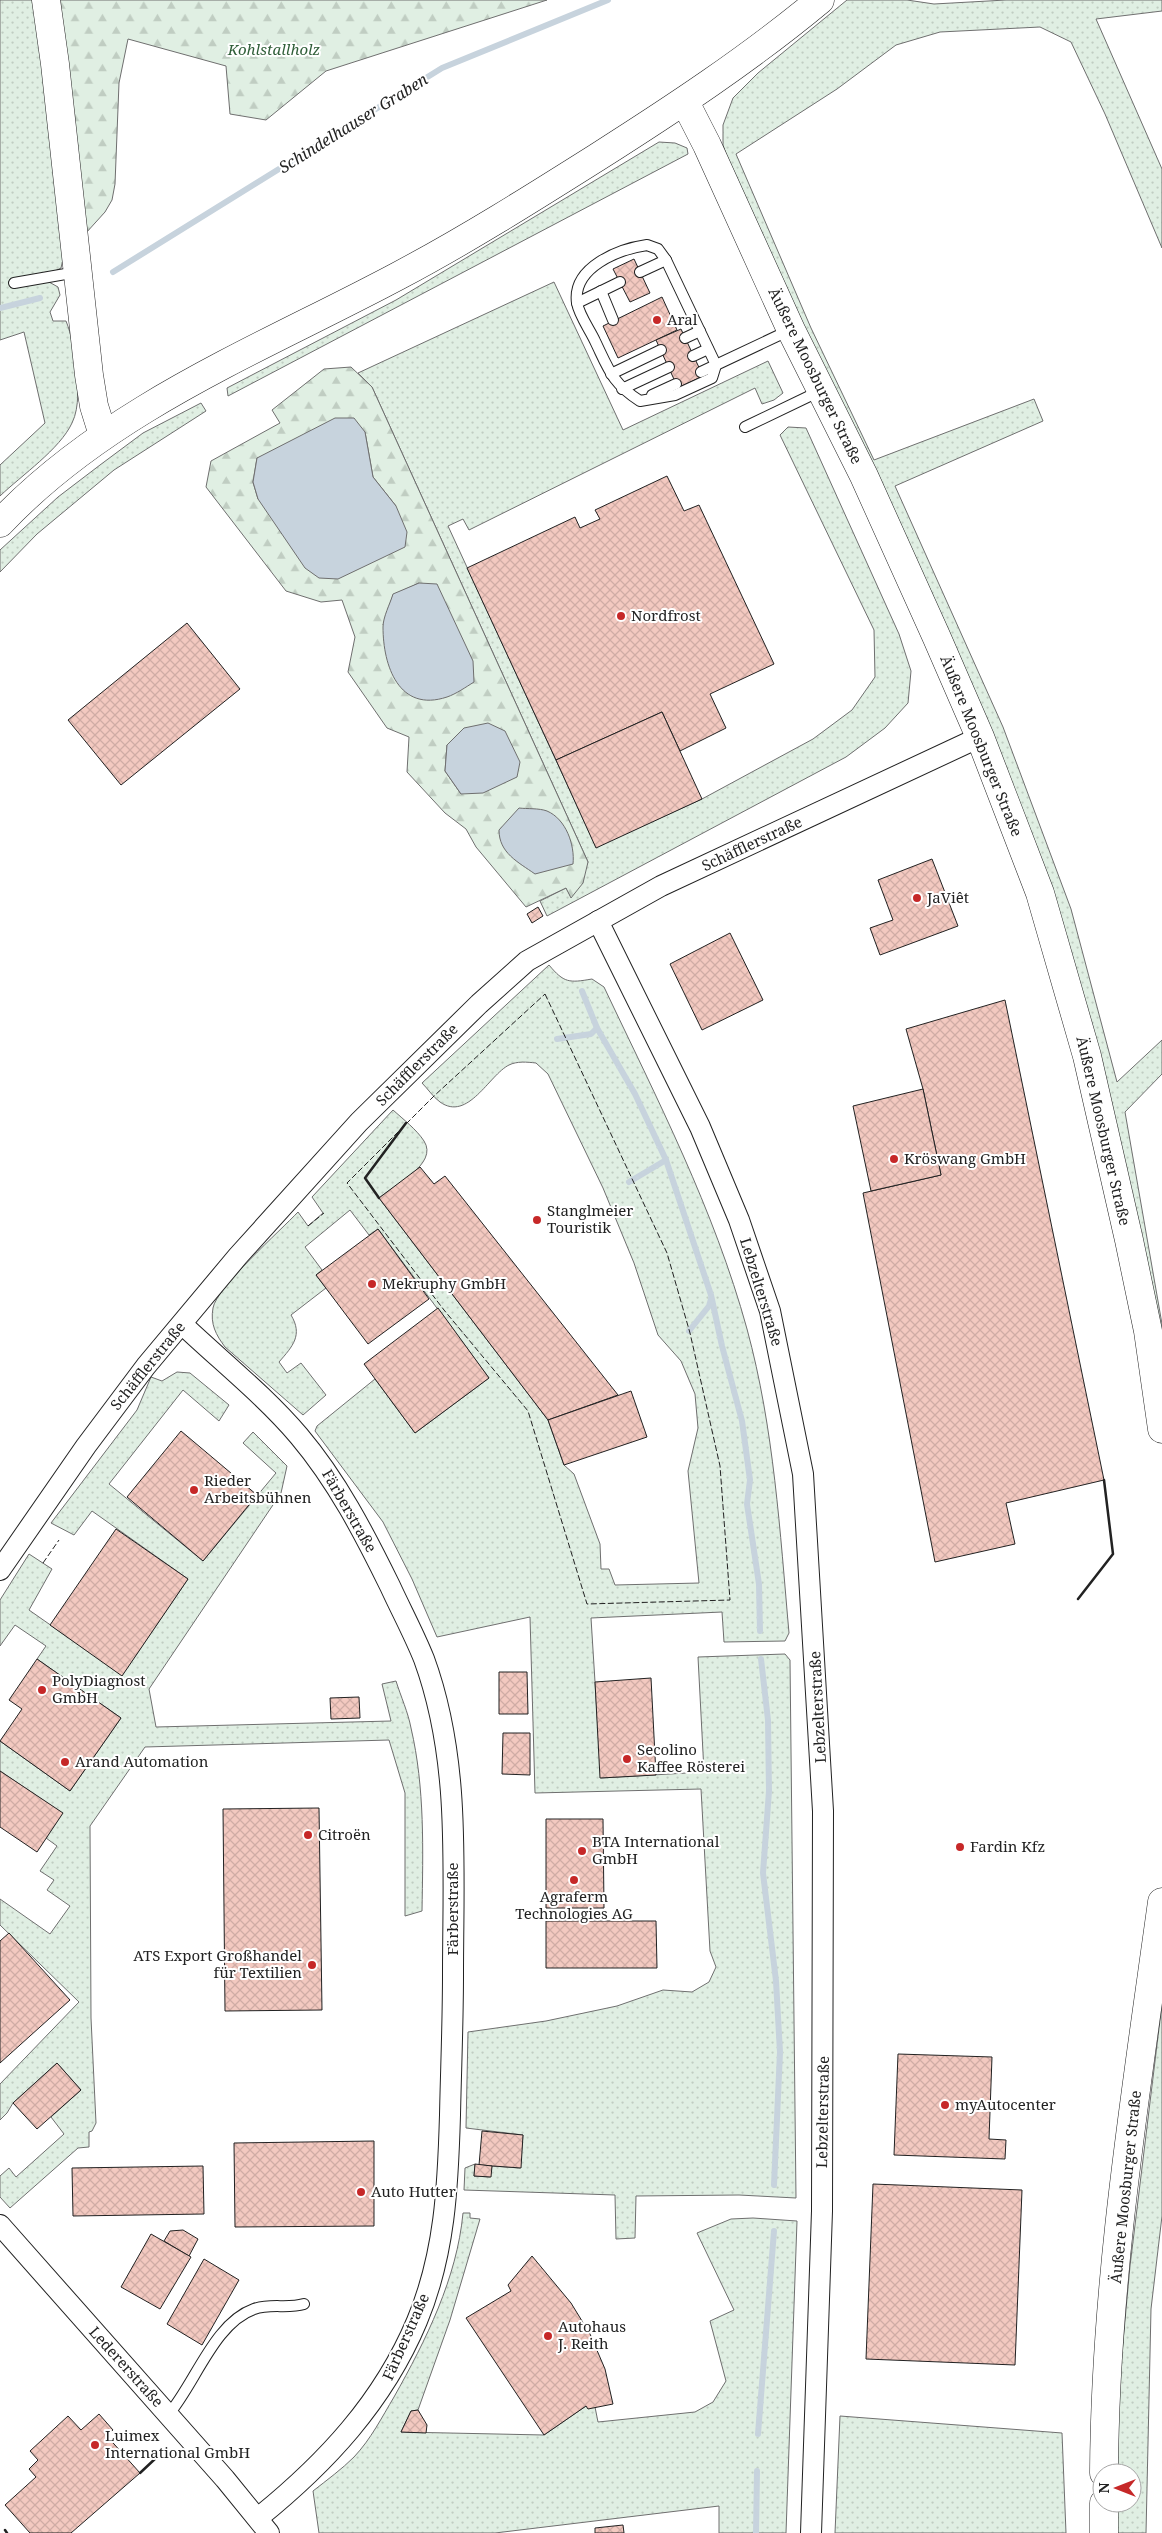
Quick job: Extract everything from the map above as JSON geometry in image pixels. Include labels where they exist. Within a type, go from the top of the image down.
[{"type":"street","points":[[46,0],[94,406],[103,435]]},
{"type":"street","points":[[0,523],[103,435],[168,396],[401,275],[545,190],[685,102],[773,39],[820,0]]},
{"type":"street","name":"Äußere Moosburger Straße","points":[[685,102],[708,145],[791,330],[864,476],[980,737],[1040,893],[1087,1056],[1148,1332],[1162,1429]]},
{"type":"street","name":"Schäfflerstraße","points":[[0,1570],[86,1446],[146,1366],[293,1193],[359,1122],[479,1004],[527,961],[661,886],[980,737]]},
{"type":"street","name":"Lebzelterstraße","points":[[598,921],[695,1119],[739,1220],[770,1311],[802,1474],[815,1647],[823,1820],[822,2211],[811,2533]]},
{"type":"street","name":"Färberstraße","points":[[182,1324],[260,1395],[296,1433],[321,1462],[343,1497],[374,1554],[423,1658],[443,1735],[450,1776],[453,1814],[453,2023],[447,2200],[440,2249],[434,2272],[418,2320],[383,2388],[323,2462],[264,2526]]},
{"type":"street","name":"Äußere Moosburger Straße","points":[[1104,2463],[1104,2432],[1112,2316],[1123,2198],[1162,1902]]},
{"type":"street","name":"Ledererstraße","points":[[0,2226],[264,2526]]},
{"type":"street","points":[[1104,2513],[1104,2533]]},
{"type":"lane","points":[[647,245],[658,249],[666,260],[716,365],[712,378],[675,395],[640,401],[622,389],[611,374],[577,303],[580,282],[590,268],[632,247],[647,245]]},
{"type":"lane","points":[[640,272],[666,260]]},
{"type":"lane","points":[[14,283],[78,271]]},
{"type":"lane","points":[[577,303],[620,282]]},
{"type":"lane","points":[[601,291],[614,320]]},
{"type":"lane","points":[[701,372],[791,330]]},
{"type":"lane","points":[[685,338],[700,331]]},
{"type":"lane","points":[[693,356],[708,349]]},
{"type":"lane","points":[[611,374],[661,350]]},
{"type":"lane","points":[[628,354],[633,364]]},
{"type":"lane","points":[[622,389],[669,368]]},
{"type":"lane","points":[[640,401],[676,384]]},
{"type":"lane","points":[[745,427],[821,390]]},
{"type":"lane","points":[[168,2415],[182,2399],[219,2337],[238,2317],[255,2308],[304,2304]]},
{"type":"green space","points":[[0,0],[33,0],[39,29],[64,255],[61,268],[41,273],[39,281],[49,282],[58,287],[60,295],[50,312],[53,321],[66,321],[68,326],[76,366],[78,395],[75,417],[66,433],[50,452],[0,496],[0,465],[45,423],[24,332],[0,340]]},
{"type":"green space","name":"Kohlstallholz","points":[[55,0],[547,0],[326,71],[266,120],[230,114],[226,66],[128,39],[119,83],[115,184],[112,200],[105,212],[76,244]]},
{"type":"green space","points":[[847,0],[907,0],[934,4],[1006,0],[1162,0],[1162,11],[1096,19],[1162,169],[1162,248],[1105,114],[1071,42],[1040,27],[940,32],[896,45],[837,89],[736,154],[811,328],[874,460],[1034,399],[1043,421],[895,486],[1003,727],[1071,909],[1117,1082],[1162,1040],[1162,1074],[1125,1112],[1162,1324],[1162,1379],[1074,990],[792,305],[737,186],[723,145],[723,125],[733,98],[758,73]]},
{"type":"green space","points":[[659,142],[675,143],[687,148],[688,154],[228,396],[227,388],[396,300]]},
{"type":"green space","points":[[554,282],[623,430],[768,361],[783,393],[774,400],[762,404],[755,388],[469,530],[463,519],[448,526],[596,847],[702,799],[813,739],[852,710],[875,677],[874,630],[780,435],[788,427],[806,428],[899,634],[911,671],[908,703],[885,728],[846,757],[547,916],[540,901],[566,888],[571,897],[588,862],[372,387],[358,373]]},
{"type":"green space","points":[[351,367],[372,387],[588,862],[583,883],[571,898],[566,888],[526,907],[476,847],[466,829],[445,813],[407,772],[409,737],[387,728],[348,672],[355,637],[342,600],[321,602],[286,591],[206,487],[211,461],[280,423],[272,410],[324,369]],"holes":[[[365,432],[373,477],[396,506],[258,499],[253,482],[257,458]],[[419,583],[383,625],[393,595]],[[464,728],[461,794],[445,771],[447,745]]]},
{"type":"green space","points":[[201,403],[206,411],[114,470],[37,534],[0,572],[0,550],[58,497],[143,433]]},
{"type":"green space","points":[[549,965],[567,980],[592,979],[604,987],[683,1155],[734,1284],[756,1366],[770,1442],[789,1633],[785,1641],[724,1642],[722,1612],[591,1618],[601,1778],[704,1772],[698,1657],[785,1654],[790,1660],[796,2198],[739,2195],[636,2196],[635,2238],[616,2239],[615,2195],[464,2190],[465,2168],[475,2164],[474,2176],[490,2177],[492,2166],[520,2168],[523,2135],[466,2128],[468,2032],[546,2021],[617,2006],[663,1990],[692,1992],[709,1982],[716,1967],[710,1951],[701,1789],[535,1793],[530,1617],[437,1637],[412,1579],[383,1522],[315,1431],[317,1426],[375,1379],[415,1433],[489,1378],[378,1229],[369,1235],[350,1210],[305,1247],[322,1270],[316,1275],[326,1288],[291,1315],[295,1322],[295,1340],[279,1362],[287,1373],[301,1363],[326,1395],[303,1415],[225,1347],[216,1334],[212,1319],[213,1308],[225,1287],[250,1259],[298,1212],[308,1226],[323,1213],[312,1197],[393,1110],[418,1133],[424,1141],[427,1150],[420,1166],[412,1174],[379,1198],[548,1420],[564,1465],[574,1474],[600,1544],[601,1569],[609,1569],[615,1585],[699,1583],[688,1471],[698,1428],[695,1394],[681,1361],[658,1335],[634,1263],[603,1188],[548,1074],[536,1063],[522,1062],[509,1065],[501,1070],[469,1102],[460,1106],[450,1107],[440,1102],[422,1083]]},
{"type":"green space","points":[[177,1372],[190,1373],[229,1405],[219,1421],[183,1390],[109,1484],[203,1561],[276,1473],[243,1443],[253,1432],[287,1466],[281,1493],[149,1689],[156,1727],[391,1721],[382,1684],[396,1681],[410,1722],[419,1773],[423,1866],[422,1911],[405,1916],[405,1793],[389,1740],[145,1747],[90,1826],[91,2018],[96,2123],[92,2131],[89,2132],[89,2147],[78,2148],[10,2208],[0,2197],[0,2176],[9,2168],[16,2177],[64,2134],[51,2117],[81,2090],[57,2063],[13,2103],[0,2120],[0,2084],[79,2002],[0,1925],[0,1899],[50,1934],[70,1906],[47,1890],[54,1880],[40,1871],[57,1846],[46,1838],[62,1813],[0,1771],[0,1741],[70,1791],[121,1718],[37,1659],[46,1646],[15,1625],[0,1646],[0,1600],[29,1554],[52,1569],[29,1610],[122,1675],[188,1579],[92,1511],[74,1535],[51,1523],[137,1410],[151,1377],[162,1381]]},
{"type":"green space","points":[[1162,2004],[1162,2216],[1151,2309],[1146,2533],[1117,2533],[1117,2513],[1142,2513],[1142,2463],[1117,2463],[1117,2408],[1130,2266]]},
{"type":"green space","points":[[463,2213],[470,2213],[470,2218],[480,2219],[450,2320],[418,2410],[411,2411],[401,2432],[544,2435],[586,2406],[595,2407],[598,2422],[695,2412],[713,2402],[726,2381],[710,2321],[734,2310],[697,2233],[731,2219],[753,2218],[797,2221],[786,2533],[719,2533],[719,2506],[495,2533],[319,2533],[313,2491],[354,2457],[366,2443],[406,2375],[428,2331],[447,2285],[460,2237]]},
{"type":"green space","points":[[840,2416],[1062,2433],[1066,2533],[835,2533]]},
{"type":"shaded area","points":[[335,418],[354,418],[365,432],[373,477],[396,506],[407,532],[405,547],[338,579],[319,578],[305,568],[258,499],[253,482],[257,458]]},
{"type":"shaded area","points":[[419,583],[437,584],[473,661],[474,682],[450,696],[430,700],[417,698],[406,692],[397,683],[386,657],[384,642],[383,623],[393,594]]},
{"type":"shaded area","points":[[488,723],[505,731],[520,762],[517,777],[483,793],[461,794],[445,771],[447,745],[464,728]]},
{"type":"shaded area","points":[[519,808],[544,810],[559,820],[571,841],[573,864],[535,874],[516,861],[506,851],[502,845],[499,830]]},
{"type":"building","points":[[634,259],[650,293],[630,302],[613,269]]},
{"type":"building","name":"Aral","points":[[662,297],[677,330],[618,358],[603,326]]},
{"type":"building","points":[[681,329],[703,376],[678,388],[656,340]]},
{"type":"building","name":"Nordfrost","points":[[667,476],[684,511],[699,505],[774,664],[710,694],[726,728],[680,751],[662,712],[556,760],[467,568],[575,517],[580,528],[600,519],[595,510]]},
{"type":"building","points":[[187,623],[240,689],[121,785],[68,720]]},
{"type":"building","points":[[662,712],[702,799],[596,848],[556,760]]},
{"type":"building","points":[[932,859],[958,926],[880,955],[870,928],[893,920],[878,880]]},
{"type":"building","points":[[538,907],[543,916],[532,923],[527,914]]},
{"type":"building","points":[[730,933],[763,1000],[702,1030],[670,964]]},
{"type":"building","points":[[1005,1000],[1104,1480],[1006,1503],[1015,1544],[935,1562],[863,1193],[941,1175],[923,1089],[906,1029]]},
{"type":"building","points":[[923,1089],[941,1175],[871,1191],[853,1106]]},
{"type":"building","points":[[420,1167],[434,1184],[445,1176],[618,1395],[548,1420],[379,1198]]},
{"type":"building","points":[[378,1229],[429,1299],[368,1344],[316,1275]]},
{"type":"building","points":[[438,1308],[489,1378],[415,1433],[364,1364]]},
{"type":"building","points":[[631,1391],[647,1437],[564,1465],[548,1420]]},
{"type":"building","points":[[181,1431],[257,1495],[203,1561],[127,1497]]},
{"type":"building","points":[[116,1529],[188,1579],[122,1676],[50,1625]]},
{"type":"building","points":[[37,1659],[121,1718],[70,1791],[0,1741],[22,1709],[9,1700]]},
{"type":"building","points":[[499,1672],[527,1672],[528,1714],[499,1714]]},
{"type":"building","points":[[651,1678],[656,1775],[600,1778],[595,1682]]},
{"type":"building","points":[[359,1697],[360,1718],[331,1719],[330,1698]]},
{"type":"building","points":[[503,1733],[530,1733],[530,1775],[502,1774]]},
{"type":"building","points":[[0,1771],[63,1813],[37,1852],[0,1827]]},
{"type":"building","points":[[319,1808],[322,2010],[225,2011],[223,1809]]},
{"type":"building","points":[[546,1819],[603,1819],[604,1908],[546,1908]]},
{"type":"building","points":[[546,1921],[656,1921],[657,1968],[546,1968]]},
{"type":"building","points":[[9,1933],[70,2000],[0,2063],[0,1941]]},
{"type":"building","points":[[898,2054],[992,2057],[989,2139],[1006,2140],[1005,2159],[894,2155]]},
{"type":"building","points":[[57,2063],[81,2090],[37,2129],[13,2103]]},
{"type":"building","points":[[482,2131],[523,2135],[521,2168],[479,2165]]},
{"type":"building","points":[[374,2141],[374,2226],[235,2227],[234,2143]]},
{"type":"building","points":[[475,2164],[492,2166],[491,2177],[474,2176]]},
{"type":"building","points":[[203,2166],[204,2214],[73,2216],[72,2168]]},
{"type":"building","points":[[873,2184],[1022,2190],[1015,2365],[866,2359]]},
{"type":"building","points":[[183,2230],[198,2239],[189,2256],[164,2241],[170,2231]]},
{"type":"building","points":[[151,2234],[191,2257],[160,2309],[121,2287]]},
{"type":"building","points":[[532,2256],[571,2303],[590,2334],[605,2369],[613,2404],[588,2409],[586,2406],[544,2435],[466,2318],[511,2291],[508,2285]]},
{"type":"building","points":[[204,2259],[239,2280],[202,2345],[167,2324]]},
{"type":"building","points":[[418,2410],[427,2425],[426,2433],[401,2432],[411,2411]]},
{"type":"building","points":[[99,2414],[113,2430],[106,2435],[140,2473],[71,2533],[30,2533],[5,2505],[36,2477],[29,2469],[38,2460],[30,2451],[68,2416],[81,2430]]},
{"type":"building","points":[[623,2525],[624,2533],[595,2533],[595,2528]]},
{"type":"waterway","name":"Schindelhauser Graben","points":[[113,272],[442,68],[608,0]]},
{"type":"waterway","name":"Schindelhauser Graben","points":[[0,308],[40,298]]},
{"type":"waterway","points":[[582,991],[597,1028],[635,1094],[666,1160],[711,1295],[722,1346],[742,1421],[750,1480],[747,1504],[759,1584],[760,1631]]},
{"type":"waterway","points":[[557,1039],[591,1034],[597,1028]]},
{"type":"waterway","points":[[629,1182],[666,1160]]},
{"type":"waterway","points":[[689,1331],[709,1306],[711,1299]]},
{"type":"waterway","points":[[761,1659],[768,1720],[769,1791],[763,1873],[776,1981],[780,2052],[774,2185]]},
{"type":"waterway","points":[[758,2434],[774,2231]]},
{"type":"waterway","points":[[756,2533],[757,2471]]},
{"type":"fence","points":[[545,994],[667,1253],[690,1333],[720,1466],[730,1600],[587,1604],[528,1411],[444,1310],[347,1183],[434,1096],[545,994]]},
{"type":"fence","points":[[308,1226],[324,1213]]},
{"type":"fence","points":[[43,1563],[59,1540]]},
{"type":"wall","points":[[379,1198],[365,1178],[406,1123]]},
{"type":"wall","points":[[1078,1599],[1113,1554],[1104,1480]]},
{"type":"wall","points":[[140,2473],[157,2457]]},
{"type":"place","name":"Aral","points":[[657,320]]},
{"type":"place","name":"Nordfrost","points":[[621,616]]},
{"type":"place","name":"JaViêt","points":[[917,898]]},
{"type":"place","name":"Kröswang GmbH","points":[[894,1159]]},
{"type":"place","name":"Stanglmeier Touristik","points":[[537,1220]]},
{"type":"place","name":"Mekruphy GmbH","points":[[372,1284]]},
{"type":"place","name":"Rieder Arbeitsbühnen","points":[[194,1490]]},
{"type":"place","name":"PolyDiagnost GmbH","points":[[42,1690]]},
{"type":"place","name":"Secolino Kaffee Rösterei","points":[[627,1759]]},
{"type":"place","name":"Arand Automation","points":[[65,1762]]},
{"type":"place","name":"Citroën","points":[[308,1835]]},
{"type":"place","name":"Fardin Kfz","points":[[960,1847]]},
{"type":"place","name":"BTA International GmbH","points":[[582,1851]]},
{"type":"place","name":"Agraferm Technologies AG","points":[[574,1880]]},
{"type":"place","name":"ATS Export Großhandel für Textilien","points":[[312,1965]]},
{"type":"place","name":"myAutocenter","points":[[945,2105]]},
{"type":"place","name":"Auto Hutter","points":[[361,2192]]},
{"type":"place","name":"Autohaus J. Reith","points":[[548,2336]]},
{"type":"place","name":"Luimex International GmbH","points":[[95,2445]]}]
